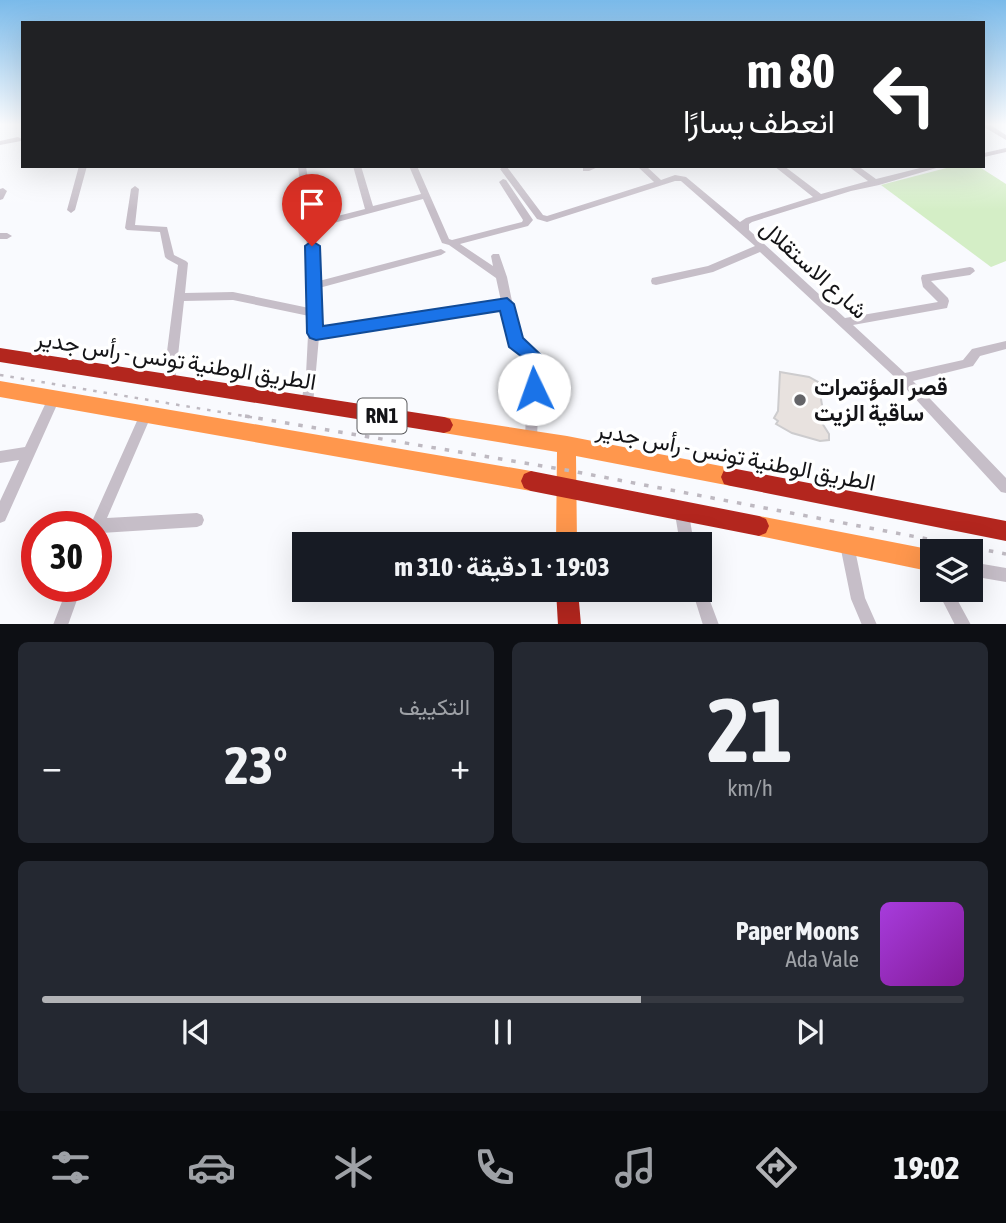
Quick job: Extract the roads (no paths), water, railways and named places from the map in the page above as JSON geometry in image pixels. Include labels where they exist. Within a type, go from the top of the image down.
[{"type":"street","points":[[71,210],[82,168]]},
{"type":"street","points":[[302,168],[312,226],[316,333],[307,404]]},
{"type":"street","points":[[358,168],[370,211]]},
{"type":"street","points":[[415,168],[445,241],[502,277]]},
{"type":"street","points":[[644,168],[660,183]]},
{"type":"street","points":[[781,168],[819,197]]},
{"type":"street","points":[[855,168],[876,183]]},
{"type":"street","name":"شارع الاستقلال","points":[[932,168],[819,197],[749,220],[744,223],[744,231],[903,378],[1006,487]]},
{"type":"street","points":[[504,169],[540,218],[547,219],[660,183],[683,179],[744,231]]},
{"type":"street","points":[[452,243],[525,224],[528,220],[503,182]]},
{"type":"street","points":[[135,189],[130,228],[164,229],[170,257],[183,263],[169,383]]},
{"type":"street","points":[[312,226],[426,195]]},
{"type":"street","points":[[656,281],[710,269],[762,247]]},
{"type":"street","points":[[314,286],[440,252]]},
{"type":"street","points":[[496,256],[515,342],[534,357],[531,439]]},
{"type":"street","points":[[845,322],[943,305],[944,301],[927,285],[926,278],[971,271]]},
{"type":"street","points":[[181,297],[233,296],[315,313]]},
{"type":"street","points":[[316,333],[507,304]]},
{"type":"street","points":[[903,378],[964,365],[969,363],[976,352],[1006,345]]},
{"type":"street","name":"الطريق الوطنية تونس - رأس جدير","points":[[0,355],[567,445],[1006,531]]},
{"type":"street","points":[[0,389],[145,416],[353,448],[681,508],[920,562]]},
{"type":"street","points":[[0,516],[54,398]]},
{"type":"street","points":[[104,511],[145,416]]},
{"type":"street","points":[[566,532],[567,445]]},
{"type":"street","points":[[0,457],[30,452]]},
{"type":"street","points":[[681,508],[685,532]]},
{"type":"street","points":[[112,527],[197,520]]},
{"type":"street","points":[[847,545],[858,599],[870,624]]},
{"type":"street","points":[[983,571],[1006,575]]},
{"type":"street","points":[[60,624],[69,602]]},
{"type":"street","points":[[568,602],[570,624]]},
{"type":"street","points":[[703,602],[710,624]]},
{"type":"street","points":[[951,602],[963,624]]},
{"type":"railway","points":[[0,375],[256,418]]},
{"type":"railway","points":[[245,416],[566,470],[1006,554]]},
{"type":"place","name":"قصر المؤتمرات ساقية الزيت","points":[[800,400]]}]
